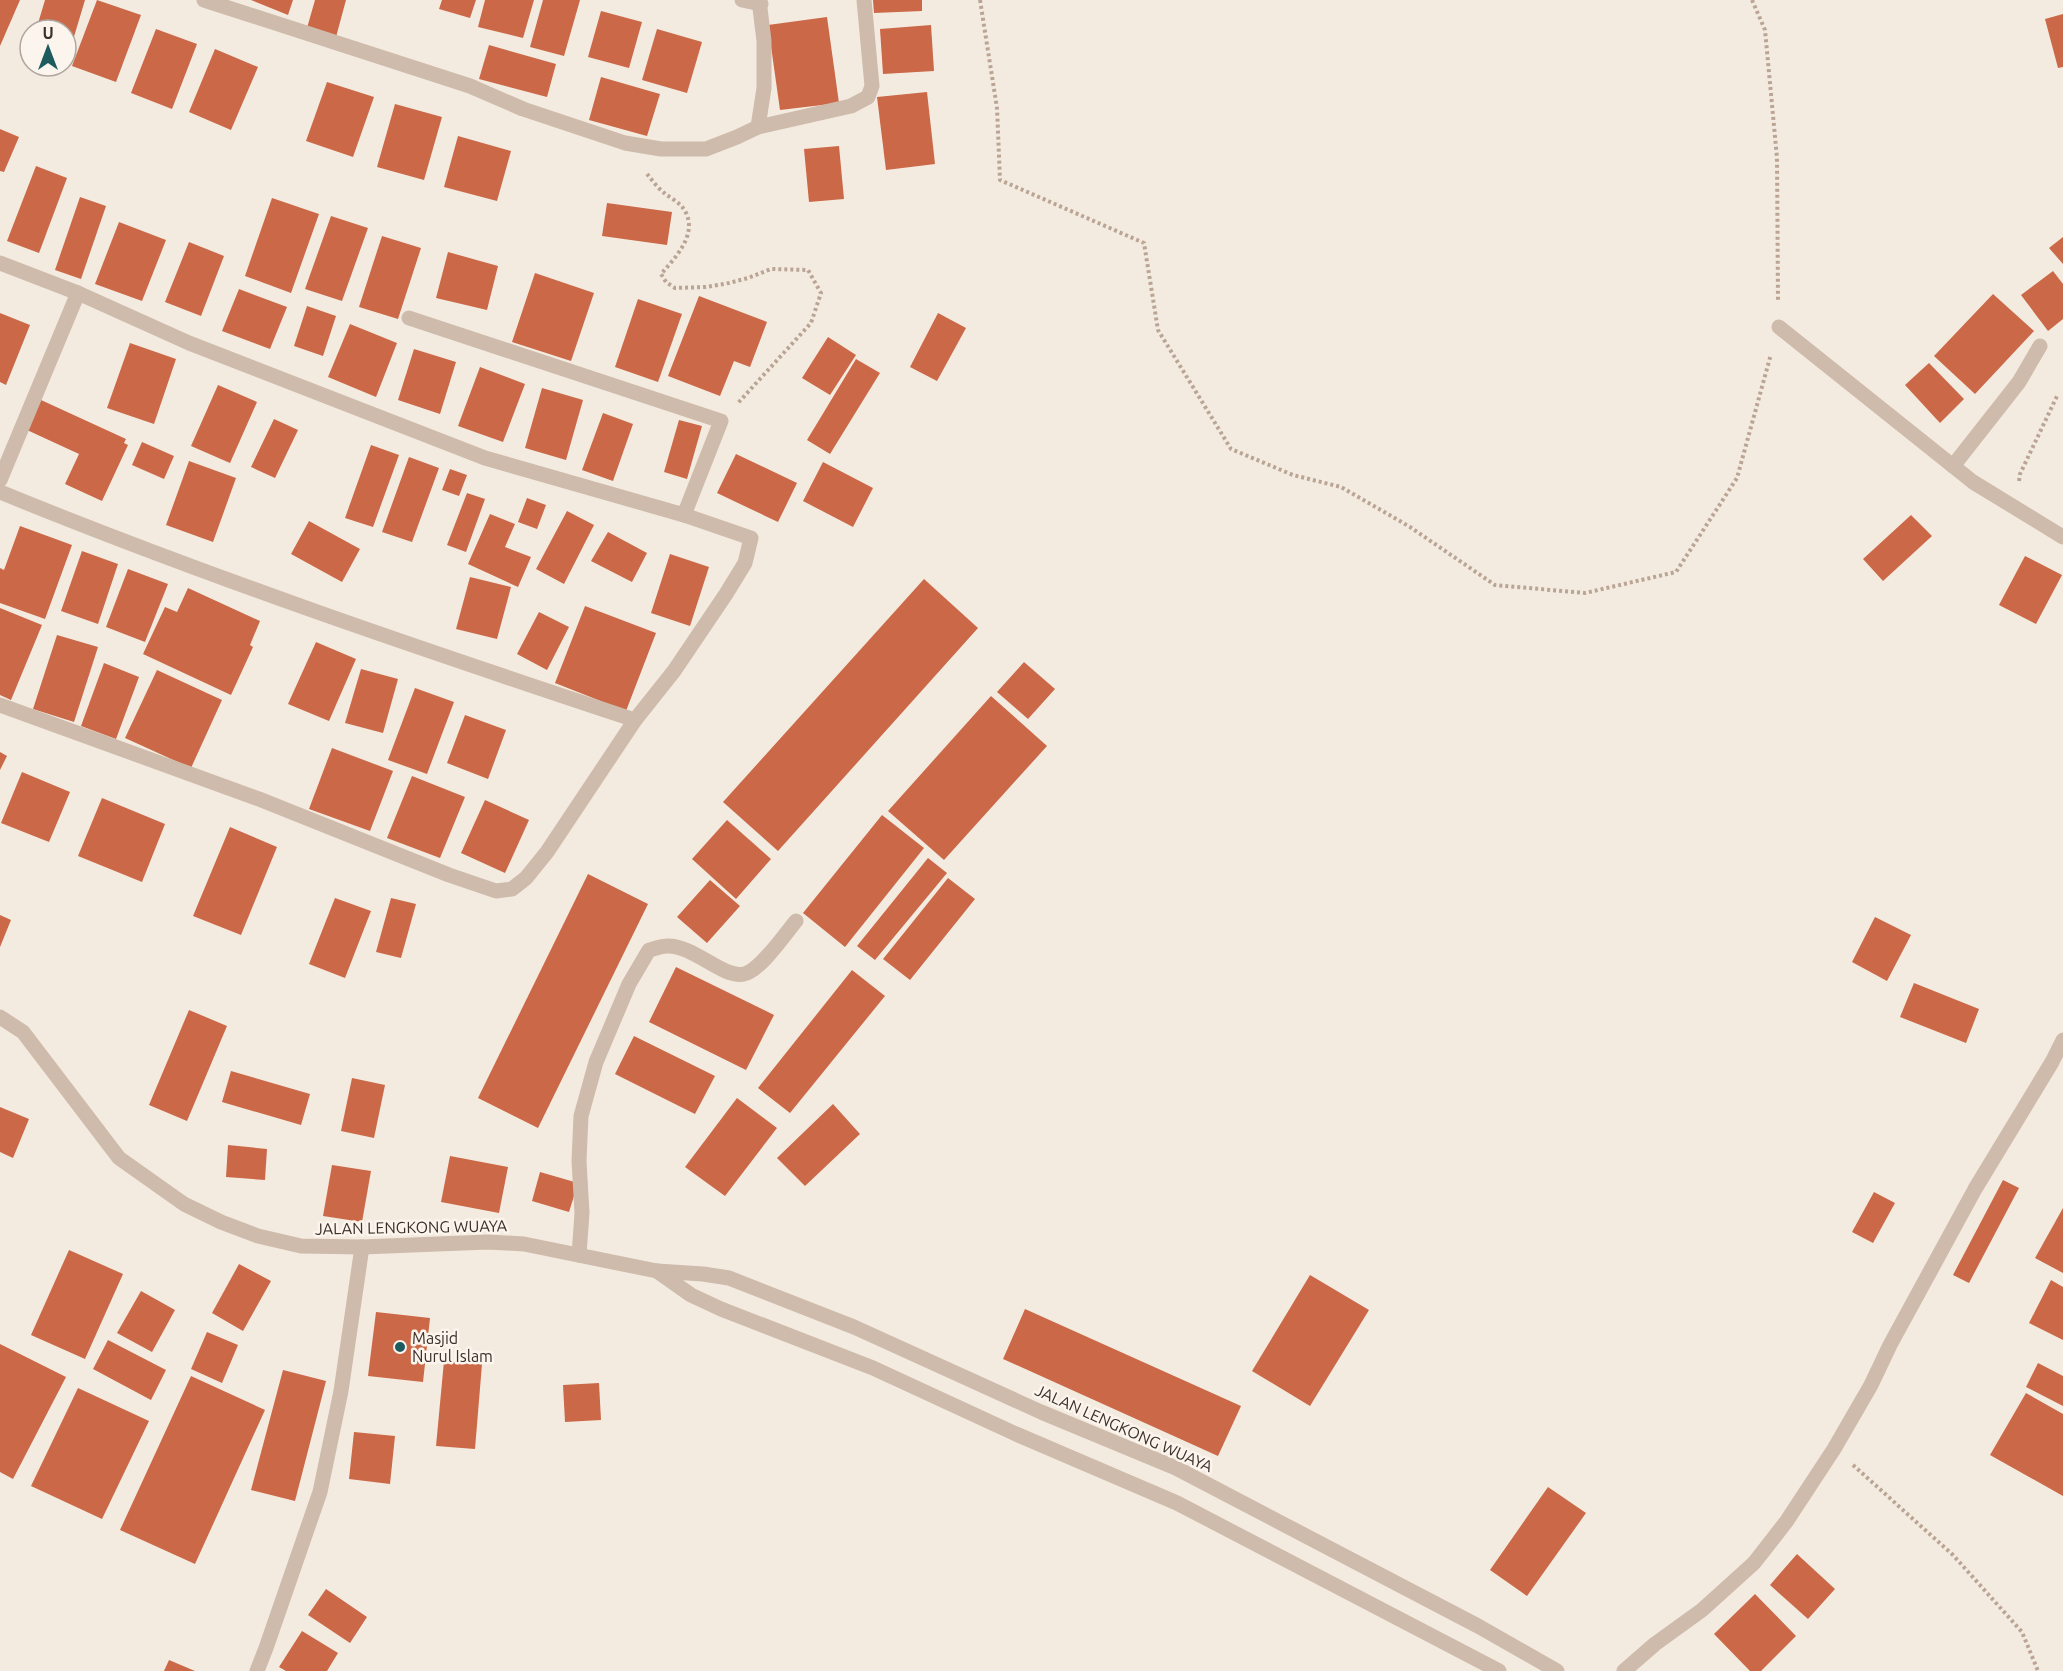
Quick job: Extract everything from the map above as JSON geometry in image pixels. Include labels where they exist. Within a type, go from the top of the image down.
[{"type":"street","points":[[204,0],[470,86],[523,109],[625,143],[661,149],[706,149],[758,127],[851,106],[868,97],[872,86],[864,0]]},
{"type":"street","points":[[742,0],[760,2],[764,88],[758,127]]},
{"type":"street","points":[[0,263],[78,293],[189,343],[485,458],[684,515],[751,538],[745,563],[726,594],[674,670],[635,720],[547,852],[526,878],[512,889],[496,891],[448,875],[259,799],[0,705]]},
{"type":"street","points":[[0,480],[78,293]]},
{"type":"street","points":[[409,318],[721,421],[684,515]]},
{"type":"street","points":[[1779,327],[1973,482],[2063,537]]},
{"type":"street","points":[[1953,466],[2019,382],[2040,346]]},
{"type":"street","points":[[0,492],[262,592],[635,720]]},
{"type":"street","points":[[579,1255],[582,1213],[579,1161],[581,1116],[596,1062],[629,984],[649,950],[667,946],[691,950],[731,974],[745,974],[757,966],[796,921]]},
{"type":"street","name":"JALAN LENGKONG WUAYA","points":[[0,1017],[23,1032],[119,1158],[184,1204],[221,1222],[258,1236],[301,1246],[362,1248],[488,1242],[524,1245],[657,1271],[729,1278],[854,1327],[1041,1412],[1176,1468],[1478,1626],[1557,1671]]},
{"type":"street","points":[[1624,1671],[1655,1644],[1702,1610],[1754,1563],[1786,1522],[1834,1449],[1871,1385],[1890,1345],[1975,1189],[2063,1040]]},
{"type":"street","points":[[257,1671],[320,1492],[341,1391],[362,1248]]},
{"type":"street","name":"JALAN LENGKONG WUAYA","points":[[657,1271],[691,1295],[721,1309],[873,1368],[1017,1434],[1178,1503],[1499,1671]]},
{"type":"path","points":[[980,0],[997,108],[1000,180],[1144,243],[1158,330],[1231,449],[1293,475],[1341,487],[1410,527],[1495,585],[1585,593],[1676,572],[1737,478],[1779,327],[1777,158],[1765,30],[1752,0]]},
{"type":"path","points":[[625,143],[641,169],[661,191],[677,201],[686,211],[689,230],[680,252],[661,274],[666,282],[675,288],[706,287],[748,278],[771,268],[808,270],[821,292],[812,323],[721,421]]},
{"type":"path","points":[[2014,508],[2020,474],[2058,394]]},
{"type":"path","points":[[1834,1449],[1953,1555],[2022,1632],[2038,1671]]},
{"type":"building","points":[[0,0],[20,0],[0,46]]},
{"type":"building","points":[[45,0],[85,0],[78,23],[78,18],[40,18]]},
{"type":"building","points":[[97,0],[141,15],[116,82],[78,68],[78,50]]},
{"type":"building","points":[[251,0],[293,0],[288,15]]},
{"type":"building","points":[[315,0],[346,0],[336,37],[307,28]]},
{"type":"building","points":[[442,0],[476,0],[470,18],[439,9]]},
{"type":"building","points":[[485,0],[534,0],[523,38],[478,27]]},
{"type":"building","points":[[543,0],[580,0],[564,56],[530,47]]},
{"type":"building","points":[[873,0],[922,0],[922,11],[874,13]]},
{"type":"building","points":[[601,11],[642,22],[629,68],[588,57]]},
{"type":"building","points":[[2063,14],[2063,67],[2058,68],[2045,19]]},
{"type":"building","points":[[827,17],[839,103],[780,110],[768,25]]},
{"type":"building","points":[[931,25],[934,71],[883,74],[880,29]]},
{"type":"building","points":[[156,29],[197,44],[172,109],[131,93]]},
{"type":"building","points":[[657,29],[702,42],[687,93],[642,80]]},
{"type":"building","points":[[489,45],[556,64],[547,97],[479,79]]},
{"type":"building","points":[[215,49],[258,67],[231,130],[189,112]]},
{"type":"building","points":[[601,77],[660,94],[647,136],[589,120]]},
{"type":"building","points":[[327,82],[374,97],[353,157],[306,141]]},
{"type":"building","points":[[927,92],[935,164],[886,170],[877,97]]},
{"type":"building","points":[[395,104],[442,117],[424,180],[377,167]]},
{"type":"building","points":[[0,129],[19,137],[4,172],[0,171]]},
{"type":"building","points":[[458,136],[511,151],[497,201],[444,187]]},
{"type":"building","points":[[839,146],[844,199],[809,202],[804,149]]},
{"type":"building","points":[[36,166],[67,178],[39,253],[7,241]]},
{"type":"building","points":[[80,197],[106,206],[81,279],[55,270]]},
{"type":"building","points":[[272,198],[319,214],[291,293],[245,276]]},
{"type":"building","points":[[607,203],[672,212],[667,245],[602,236]]},
{"type":"building","points":[[331,216],[368,228],[342,301],[305,289]]},
{"type":"building","points":[[119,222],[166,240],[142,301],[95,284]]},
{"type":"building","points":[[382,236],[421,248],[398,319],[359,307]]},
{"type":"building","points":[[2063,237],[2063,264],[2049,248]]},
{"type":"building","points":[[189,242],[224,256],[201,316],[165,302]]},
{"type":"building","points":[[448,252],[498,266],[487,310],[436,298]]},
{"type":"building","points":[[2053,271],[2063,284],[2063,319],[2048,331],[2021,295]]},
{"type":"building","points":[[535,273],[594,293],[571,361],[512,342]]},
{"type":"building","points":[[239,289],[287,307],[270,349],[222,331]]},
{"type":"building","points":[[1993,294],[2034,331],[1975,394],[1934,356]]},
{"type":"building","points":[[699,296],[767,322],[750,367],[734,361],[720,396],[668,376]]},
{"type":"building","points":[[638,299],[682,314],[658,382],[615,367]]},
{"type":"building","points":[[307,306],[336,316],[323,356],[294,346]]},
{"type":"building","points":[[0,313],[30,325],[6,385],[0,382]]},
{"type":"building","points":[[938,313],[966,328],[937,381],[910,367]]},
{"type":"building","points":[[350,324],[397,343],[376,397],[328,377]]},
{"type":"building","points":[[828,337],[856,355],[830,395],[802,378]]},
{"type":"building","points":[[130,343],[176,359],[154,424],[107,408]]},
{"type":"building","points":[[414,349],[456,362],[440,414],[398,400]]},
{"type":"building","points":[[856,359],[880,373],[830,454],[807,440]]},
{"type":"building","points":[[1929,363],[1964,399],[1940,423],[1905,385]]},
{"type":"building","points":[[480,367],[525,384],[503,442],[458,426]]},
{"type":"building","points":[[218,385],[257,402],[230,463],[191,446]]},
{"type":"building","points":[[542,388],[583,400],[566,460],[525,448]]},
{"type":"building","points":[[41,400],[126,439],[124,443],[128,445],[102,501],[65,484],[79,454],[27,430]]},
{"type":"building","points":[[603,413],[633,424],[613,481],[582,470]]},
{"type":"building","points":[[274,419],[298,430],[275,478],[251,467]]},
{"type":"building","points":[[679,420],[702,426],[687,479],[664,472]]},
{"type":"building","points":[[142,442],[174,456],[164,479],[132,465]]},
{"type":"building","points":[[371,445],[399,455],[373,527],[345,518]]},
{"type":"building","points":[[736,454],[797,483],[778,522],[717,493]]},
{"type":"building","points":[[409,457],[439,468],[412,542],[382,532]]},
{"type":"building","points":[[189,461],[236,478],[213,542],[166,525]]},
{"type":"building","points":[[823,462],[873,488],[853,527],[803,501]]},
{"type":"building","points":[[450,469],[467,475],[459,496],[442,490]]},
{"type":"building","points":[[467,493],[485,499],[466,552],[447,545]]},
{"type":"building","points":[[527,498],[546,505],[537,529],[518,522]]},
{"type":"building","points":[[567,511],[594,525],[564,584],[536,569]]},
{"type":"building","points":[[490,514],[515,524],[505,547],[531,557],[518,587],[468,564]]},
{"type":"building","points":[[1911,515],[1932,536],[1883,581],[1863,559]]},
{"type":"building","points":[[309,521],[360,549],[342,582],[291,554]]},
{"type":"building","points":[[20,526],[72,545],[45,619],[0,603],[0,568],[4,570]]},
{"type":"building","points":[[608,532],[647,553],[632,582],[591,561]]},
{"type":"building","points":[[82,551],[118,564],[98,624],[61,611]]},
{"type":"building","points":[[670,554],[709,567],[690,626],[651,613]]},
{"type":"building","points":[[2025,556],[2062,575],[2036,624],[1999,605]]},
{"type":"building","points":[[128,569],[168,584],[145,642],[106,627]]},
{"type":"building","points":[[470,577],[511,587],[497,639],[456,629]]},
{"type":"building","points":[[924,579],[978,628],[778,851],[723,802]]},
{"type":"building","points":[[188,588],[260,621],[250,645],[253,647],[231,695],[143,654],[165,607],[177,612]]},
{"type":"building","points":[[585,606],[656,633],[626,711],[555,683]]},
{"type":"building","points":[[0,608],[42,625],[11,700],[0,695]]},
{"type":"building","points":[[539,612],[569,627],[547,670],[517,654]]},
{"type":"building","points":[[57,635],[98,647],[74,722],[33,709]]},
{"type":"building","points":[[316,642],[356,659],[329,721],[288,704]]},
{"type":"building","points":[[1024,662],[1055,689],[1028,719],[997,692]]},
{"type":"building","points":[[104,663],[139,677],[116,739],[81,726]]},
{"type":"building","points":[[361,669],[398,679],[383,733],[345,723]]},
{"type":"building","points":[[157,670],[222,700],[191,768],[125,738]]},
{"type":"building","points":[[415,688],[454,702],[427,774],[388,760]]},
{"type":"building","points":[[991,696],[1047,746],[944,860],[888,811]]},
{"type":"building","points":[[465,715],[506,730],[488,779],[447,763]]},
{"type":"building","points":[[332,748],[393,771],[370,831],[309,809]]},
{"type":"building","points":[[0,752],[7,756],[0,770]]},
{"type":"building","points":[[22,772],[70,792],[49,842],[1,823]]},
{"type":"building","points":[[412,776],[465,797],[440,858],[387,838]]},
{"type":"building","points":[[102,798],[165,824],[142,882],[78,856]]},
{"type":"building","points":[[485,800],[529,820],[505,873],[461,853]]},
{"type":"building","points":[[882,815],[924,848],[845,947],[803,913]]},
{"type":"building","points":[[727,820],[771,859],[736,899],[692,859]]},
{"type":"building","points":[[230,827],[277,847],[241,935],[193,916]]},
{"type":"building","points":[[928,858],[947,873],[875,960],[857,946]]},
{"type":"building","points":[[588,874],[648,904],[538,1128],[478,1098]]},
{"type":"building","points":[[948,878],[975,899],[910,980],[883,959]]},
{"type":"building","points":[[710,880],[740,906],[707,943],[677,917]]},
{"type":"building","points":[[335,898],[371,911],[345,978],[309,964]]},
{"type":"building","points":[[391,898],[416,904],[401,958],[376,952]]},
{"type":"building","points":[[0,915],[11,920],[0,947]]},
{"type":"building","points":[[1875,917],[1911,935],[1887,981],[1852,962]]},
{"type":"building","points":[[676,967],[774,1015],[746,1070],[649,1022]]},
{"type":"building","points":[[852,970],[885,996],[790,1113],[758,1088]]},
{"type":"building","points":[[1914,983],[1979,1009],[1966,1043],[1900,1017]]},
{"type":"building","points":[[189,1010],[227,1026],[187,1121],[149,1105]]},
{"type":"building","points":[[634,1036],[715,1076],[695,1114],[615,1074]]},
{"type":"building","points":[[231,1071],[310,1094],[301,1125],[222,1102]]},
{"type":"building","points":[[352,1078],[385,1085],[374,1138],[341,1131]]},
{"type":"building","points":[[737,1098],[777,1128],[725,1196],[685,1167]]},
{"type":"building","points":[[833,1104],[860,1134],[805,1186],[777,1158]]},
{"type":"building","points":[[0,1107],[29,1119],[13,1158],[0,1152]]},
{"type":"building","points":[[228,1145],[267,1149],[265,1180],[226,1177]]},
{"type":"building","points":[[450,1156],[508,1167],[499,1213],[441,1202]]},
{"type":"building","points":[[332,1165],[371,1171],[362,1222],[323,1216]]},
{"type":"building","points":[[540,1172],[578,1183],[569,1212],[532,1201]]},
{"type":"building","points":[[2003,1180],[2019,1188],[1969,1283],[1953,1275]]},
{"type":"building","points":[[1874,1192],[1895,1203],[1873,1243],[1852,1232]]},
{"type":"building","points":[[2063,1208],[2063,1273],[2035,1258]]},
{"type":"building","points":[[69,1250],[123,1274],[85,1359],[31,1335]]},
{"type":"building","points":[[239,1264],[271,1281],[243,1331],[212,1313]]},
{"type":"building","points":[[1310,1275],[1369,1310],[1310,1406],[1252,1371]]},
{"type":"building","points":[[2051,1280],[2063,1287],[2063,1340],[2029,1323]]},
{"type":"building","points":[[141,1291],[175,1310],[152,1352],[117,1333]]},
{"type":"building","points":[[1025,1309],[1241,1406],[1218,1456],[1003,1359]]},
{"type":"building","name":"Masjid Nurul Islam","points":[[376,1312],[430,1318],[423,1382],[368,1376]]},
{"type":"building","points":[[207,1332],[238,1345],[222,1383],[191,1369]]},
{"type":"building","points":[[108,1340],[166,1370],[151,1400],[93,1369]]},
{"type":"building","points":[[0,1344],[66,1377],[13,1479],[0,1472]]},
{"type":"building","points":[[444,1361],[482,1364],[475,1449],[436,1446]]},
{"type":"building","points":[[2038,1363],[2063,1376],[2063,1406],[2026,1387]]},
{"type":"building","points":[[283,1370],[326,1381],[295,1501],[251,1490]]},
{"type":"building","points":[[191,1376],[265,1410],[195,1564],[120,1530]]},
{"type":"building","points":[[599,1383],[601,1420],[565,1422],[563,1385]]},
{"type":"building","points":[[78,1388],[149,1421],[102,1519],[31,1486]]},
{"type":"building","points":[[2026,1393],[2063,1414],[2063,1496],[1990,1455]]},
{"type":"building","points":[[354,1432],[395,1436],[390,1484],[349,1479]]},
{"type":"building","points":[[1548,1487],[1586,1513],[1527,1596],[1490,1570]]},
{"type":"building","points":[[1797,1554],[1835,1589],[1808,1619],[1770,1585]]},
{"type":"building","points":[[326,1589],[367,1617],[350,1643],[308,1615]]},
{"type":"building","points":[[1755,1594],[1796,1636],[1761,1671],[1750,1671],[1714,1634]]},
{"type":"building","points":[[302,1631],[338,1653],[327,1671],[286,1671],[279,1667]]},
{"type":"building","points":[[169,1660],[195,1671],[164,1671]]},
{"type":"place","name":"Masjid Nurul Islam","points":[[400,1347]]}]
